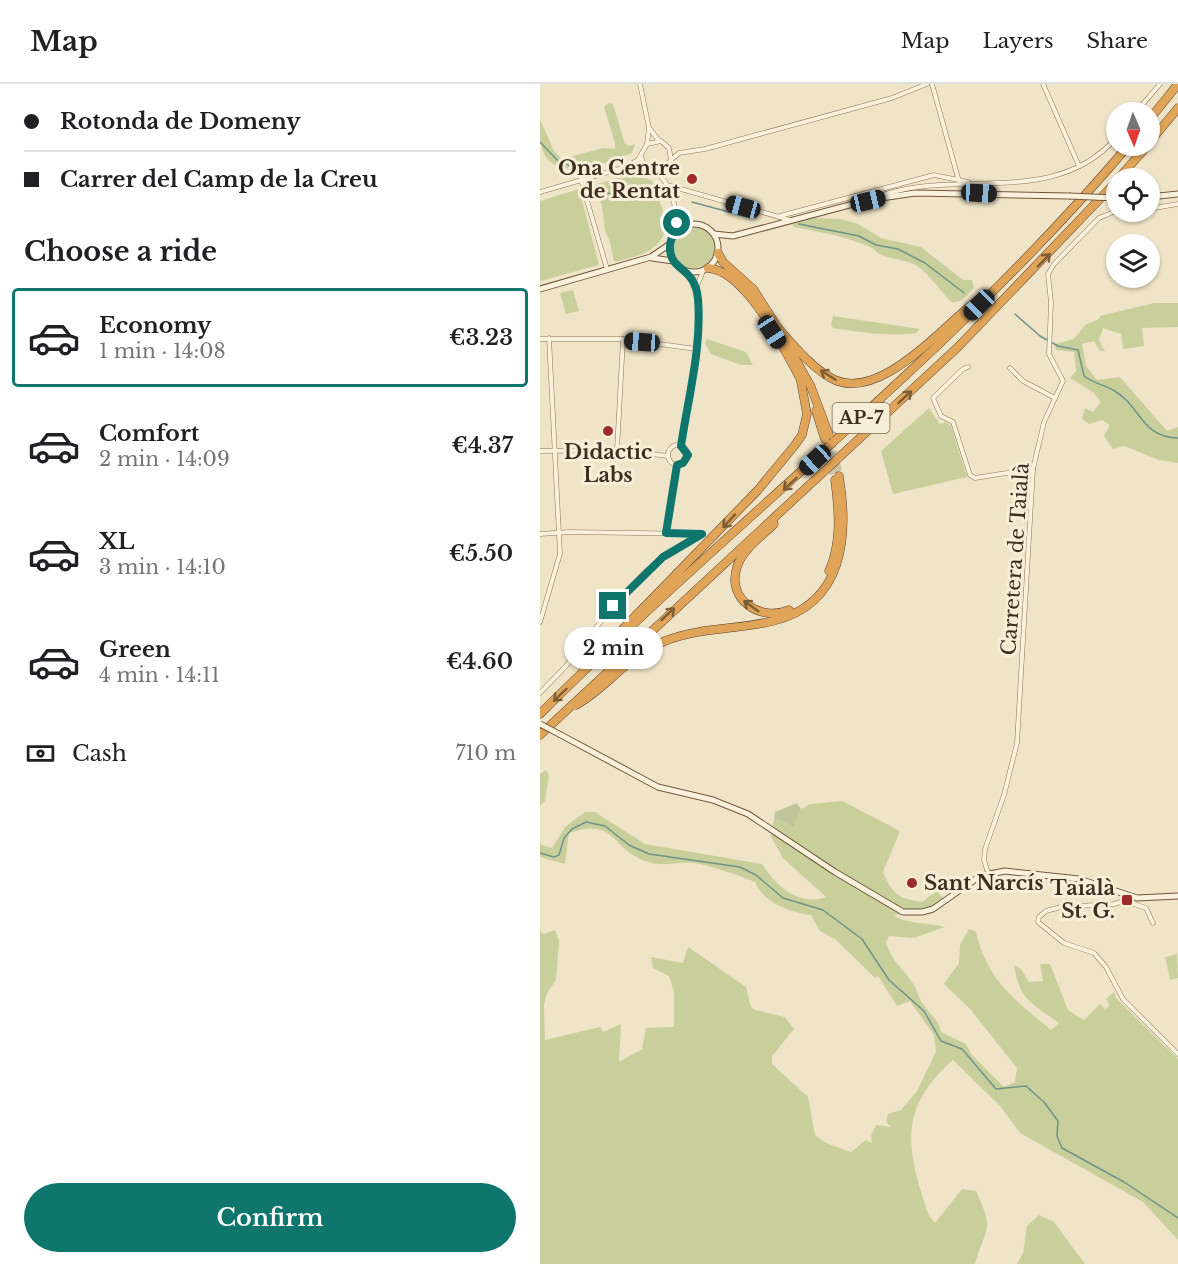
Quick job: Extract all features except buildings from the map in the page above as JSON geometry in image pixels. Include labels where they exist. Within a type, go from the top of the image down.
[{"type":"highway","points":[[1160,106],[1178,84]]},
{"type":"highway","points":[[1160,130],[1178,108]]},
{"type":"highway","name":"AP-7","points":[[540,714],[907,376],[996,288],[1119,156]]},
{"type":"highway","points":[[1128,168],[1138,156]]},
{"type":"highway","name":"AP-7","points":[[540,735],[958,347],[1106,192]]},
{"type":"highway","points":[[705,269],[727,274],[745,291],[800,377],[827,437],[811,387],[778,327],[753,289],[723,262],[718,251]]},
{"type":"highway","points":[[778,327],[814,367],[831,378],[849,384],[866,384],[910,357],[971,305],[996,288]]},
{"type":"highway","points":[[579,676],[633,617],[758,490],[795,445],[805,427],[807,414],[800,377]]},
{"type":"highway","points":[[565,711],[584,700],[618,669],[650,647],[688,633],[773,621],[803,608],[814,599],[830,578],[840,557],[844,524],[837,478],[838,535],[828,573],[817,589],[793,608],[778,614],[757,611],[741,598],[735,580],[737,567],[745,553],[810,485]]},
{"type":"main road","points":[[540,289],[651,257],[670,244],[675,233],[692,224],[704,226],[714,234],[733,236],[868,201],[942,191],[1106,198]]},
{"type":"main road","points":[[1160,196],[1178,194]]},
{"type":"main road","points":[[714,234],[718,251]]},
{"type":"main road","points":[[651,257],[673,261],[686,271],[705,269],[733,236]]},
{"type":"main road","points":[[670,244],[673,261]]},
{"type":"main road","points":[[540,724],[648,783],[718,801],[748,814],[843,878],[903,912],[922,912],[933,909],[988,873],[1009,871],[1079,879],[1116,893],[1125,899],[1178,896]]},
{"type":"street","points":[[626,167],[638,160],[647,144],[649,128],[640,84]]},
{"type":"street","points":[[675,233],[676,212],[666,183],[666,167],[670,160],[680,153],[705,149],[859,108],[927,84]]},
{"type":"street","points":[[932,84],[958,181]]},
{"type":"street","points":[[1042,84],[1079,166]]},
{"type":"street","points":[[1145,102],[1160,84]]},
{"type":"street","points":[[649,128],[659,141],[680,153]]},
{"type":"street","points":[[647,144],[659,141]]},
{"type":"street","points":[[667,145],[670,150],[670,160]]},
{"type":"street","points":[[780,216],[934,175],[969,182],[1026,182],[1061,175],[1095,158],[1106,148]]},
{"type":"street","points":[[641,153],[645,166]]},
{"type":"street","points":[[540,192],[626,167],[645,166],[666,183],[792,220]]},
{"type":"street","points":[[652,170],[666,167]]},
{"type":"street","points":[[581,180],[607,270]]},
{"type":"street","points":[[868,201],[922,185],[958,181]]},
{"type":"street","points":[[1160,207],[1178,204]]},
{"type":"street","points":[[676,212],[692,224]]},
{"type":"street","name":"Carretera de Taialà","points":[[988,873],[984,860],[985,849],[1004,795],[1017,743],[1033,469],[1044,422],[1064,379],[1049,354],[1051,303],[1048,272],[1099,218],[1106,215]]},
{"type":"street","points":[[696,286],[705,269]]},
{"type":"street","points":[[668,456],[672,463],[677,465],[683,463],[688,455],[681,446],[699,317],[696,286],[686,271]]},
{"type":"street","points":[[540,622],[560,554],[549,338]]},
{"type":"street","points":[[540,339],[623,339],[696,349]]},
{"type":"street","points":[[617,450],[623,339]]},
{"type":"street","points":[[968,368],[963,369],[933,398],[941,416],[952,422],[970,475],[975,478],[1033,469]]},
{"type":"street","points":[[1010,368],[1023,381],[1055,398]]},
{"type":"street","points":[[668,456],[672,448],[681,446]]},
{"type":"street","points":[[540,451],[617,450],[668,456]]},
{"type":"street","points":[[666,533],[677,465]]},
{"type":"street","points":[[540,534],[559,532],[702,534],[663,557],[643,574],[613,606],[566,666],[540,693]]},
{"type":"street","points":[[1116,893],[1118,901]]},
{"type":"street","points":[[1153,923],[1146,908],[1125,899],[1050,909],[1038,920],[1064,943],[1094,952],[1106,967],[1123,999],[1178,1054]]},
{"type":"green space","points":[[609,103],[613,104],[625,144],[630,146],[635,144],[632,153],[601,164],[568,167],[565,170],[546,157],[541,145],[540,119],[554,151],[562,159],[603,148],[615,149],[604,107]]},
{"type":"green space","points":[[635,173],[652,181],[667,221],[665,232],[661,240],[649,251],[614,262],[605,231],[602,206],[594,185]]},
{"type":"green space","points":[[579,189],[599,265],[540,281],[540,201]]},
{"type":"green space","points":[[813,218],[841,219],[858,224],[881,238],[921,247],[963,280],[972,280],[974,288],[962,300],[952,302],[921,269],[913,264],[881,255],[870,247],[852,240],[794,227],[792,224]]},
{"type":"green space","points":[[694,226],[709,232],[715,247],[709,262],[694,268],[679,262],[673,247],[679,232]]},
{"type":"green space","points":[[573,290],[579,311],[566,314],[560,293]]},
{"type":"green space","points":[[1154,303],[1178,303],[1178,327],[1142,328],[1144,346],[1123,349],[1121,334],[1103,328],[1099,340],[1105,351],[1100,351],[1094,341],[1082,344],[1086,366],[1097,380],[1120,377],[1167,431],[1178,427],[1178,463],[1159,460],[1124,446],[1113,449],[1104,436],[1110,425],[1102,420],[1089,424],[1082,419],[1085,408],[1093,412],[1101,402],[1093,392],[1070,378],[1076,371],[1074,352],[1056,350],[1055,344],[1074,339],[1085,325],[1099,319],[1100,316]]},
{"type":"green space","points":[[833,316],[920,329],[916,333],[896,334],[843,330],[833,328],[831,325]]},
{"type":"green space","points":[[707,339],[746,352],[753,365],[741,365],[711,354],[705,343]]},
{"type":"green space","points":[[929,408],[940,424],[946,422],[951,426],[967,477],[893,494],[881,451]]},
{"type":"green space","points":[[546,770],[549,775],[545,801],[540,806],[540,774]]},
{"type":"green space","points":[[842,801],[900,831],[883,872],[893,891],[907,899],[922,902],[937,891],[945,901],[930,911],[894,915],[911,922],[945,927],[914,938],[889,936],[886,942],[888,949],[914,984],[921,1001],[936,1020],[941,1032],[966,1044],[972,1055],[1004,1087],[1015,1082],[1017,1068],[970,1009],[944,984],[959,963],[960,945],[969,929],[976,932],[987,963],[1004,988],[1051,1030],[1059,1023],[1028,1000],[1019,986],[1014,965],[1021,969],[1029,982],[1043,981],[1040,964],[1050,964],[1068,1010],[1084,1020],[1100,1004],[1105,1009],[1110,1005],[1106,999],[1114,992],[1116,998],[1178,1059],[1178,1240],[1143,1202],[1020,1133],[1000,1106],[953,1060],[935,1078],[922,1096],[911,1133],[912,1152],[921,1193],[929,1216],[935,1223],[962,1189],[976,1191],[985,1215],[987,1229],[975,1264],[540,1264],[540,931],[544,934],[555,930],[559,941],[556,980],[547,993],[544,1005],[545,1040],[600,1027],[603,1032],[621,1024],[619,1062],[642,1049],[646,1028],[674,1027],[674,992],[669,976],[653,968],[651,957],[683,963],[688,947],[746,987],[751,1007],[755,1010],[785,1017],[794,1029],[772,1056],[772,1064],[808,1097],[815,1135],[826,1143],[851,1152],[866,1140],[872,1143],[871,1136],[876,1125],[891,1127],[886,1122],[888,1114],[901,1110],[917,1091],[936,1052],[934,1035],[910,1001],[897,1006],[878,976],[875,978],[835,939],[820,931],[811,915],[794,912],[771,901],[764,896],[755,882],[699,864],[658,864],[645,861],[625,849],[605,831],[596,829],[569,833],[565,864],[540,857],[540,844],[552,848],[565,827],[585,812],[595,812],[645,844],[762,864],[781,887],[798,897],[816,899],[826,897],[783,858],[771,837],[774,818],[794,827],[801,809],[810,804]]},
{"type":"green space","points":[[797,803],[801,809],[794,827],[774,818],[775,812]]},
{"type":"green space","points":[[1177,954],[1178,978],[1170,980],[1165,957]]},
{"type":"green space","points":[[1039,1215],[1054,1222],[1085,1264],[1017,1264],[1023,1253],[1027,1226]]},
{"type":"waterway","points":[[540,142],[557,160],[578,169]]},
{"type":"waterway","points":[[604,192],[621,197],[656,196]]},
{"type":"waterway","points":[[692,202],[751,218]]},
{"type":"waterway","points":[[799,224],[859,236],[876,245],[898,249],[925,263],[964,293]]},
{"type":"waterway","points":[[1015,314],[1040,336],[1058,346],[1078,350],[1084,376],[1122,396],[1156,432],[1178,438]]},
{"type":"waterway","points":[[540,853],[554,857],[559,855],[564,838],[572,829],[586,822],[605,826],[629,845],[649,854],[740,867],[756,875],[783,898],[823,910],[862,939],[889,980],[924,1011],[941,1041],[962,1049],[996,1089],[1026,1086],[1044,1102],[1058,1121],[1057,1136],[1062,1148],[1124,1182],[1178,1218]]},
{"type":"tunnel","points":[[831,440],[839,476]]},
{"type":"tunnel","points":[[826,443],[835,480]]},
{"type":"place","name":"Ona Centre de Rentat","points":[[692,179]]},
{"type":"place","name":"Didactic Labs","points":[[608,431]]},
{"type":"place","name":"Sant Narcís","points":[[912,883]]},
{"type":"place","name":"Taialà St. G.","points":[[1127,900]]},
{"type":"route","points":[[613,606],[643,574],[663,557],[702,534],[666,533],[677,465],[683,463],[688,455],[681,446],[698,343],[699,311],[696,286],[692,277],[676,265],[669,249],[677,223]]}]
